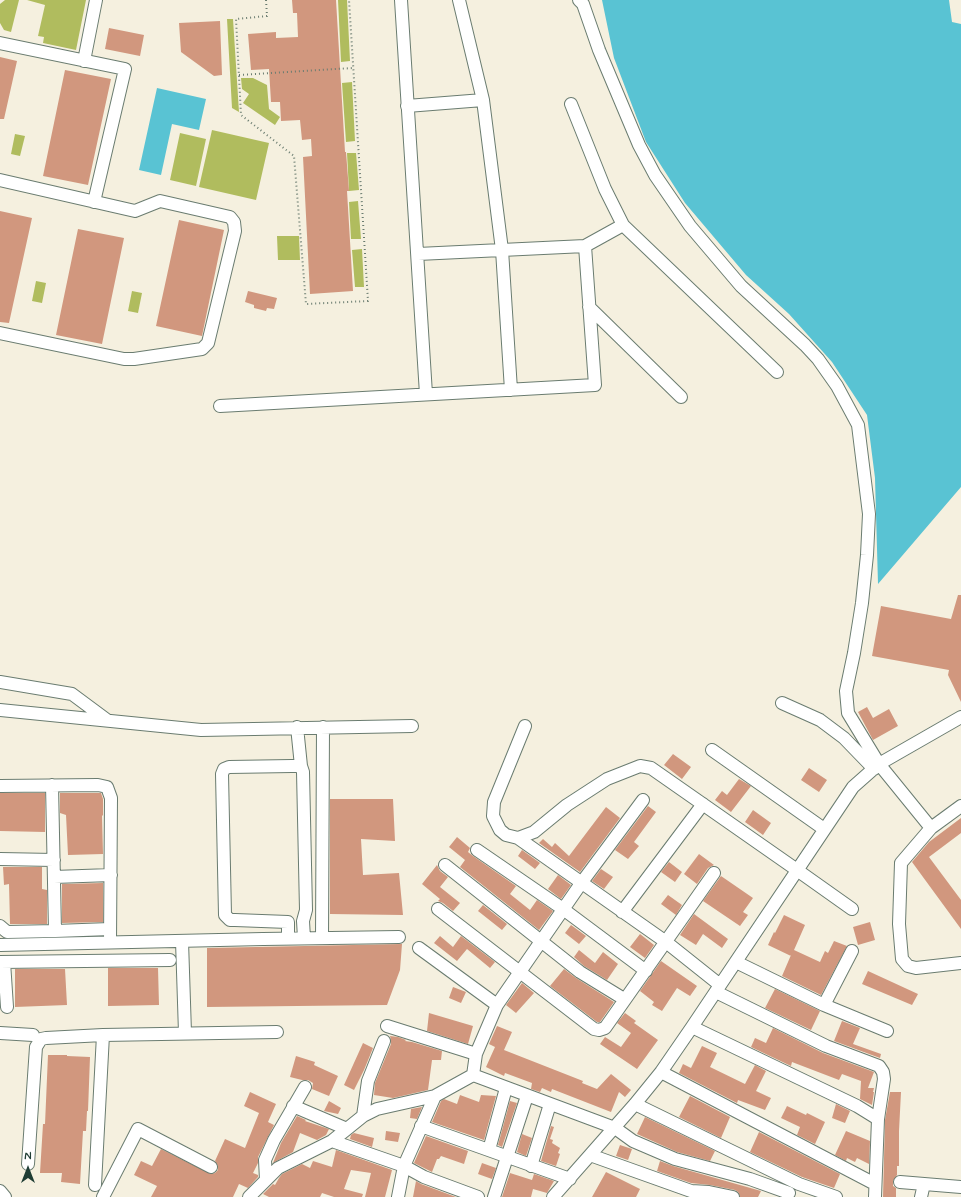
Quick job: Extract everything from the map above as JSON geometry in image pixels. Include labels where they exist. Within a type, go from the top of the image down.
[{"type":"street","points":[[84,61],[96,0]]},
{"type":"street","points":[[401,0],[426,394]]},
{"type":"street","points":[[459,0],[483,100],[502,250],[511,390]]},
{"type":"street","points":[[579,0],[582,4],[638,145],[655,175],[690,226],[741,286],[805,345],[818,359],[837,386],[858,425],[869,514],[867,555],[862,603],[846,691],[846,702],[848,713],[877,766]]},
{"type":"street","points":[[0,43],[124,69],[94,202]]},
{"type":"street","points":[[407,106],[483,100]]},
{"type":"street","points":[[571,104],[605,189],[623,225],[777,372]]},
{"type":"street","points":[[0,180],[135,211],[160,201],[230,217],[234,222],[235,231],[208,343],[202,349],[129,359],[0,333]]},
{"type":"street","points":[[418,254],[585,246],[623,225]]},
{"type":"street","points":[[220,406],[595,385],[585,246]]},
{"type":"street","points":[[589,307],[681,397]]},
{"type":"street","points":[[0,682],[72,694],[109,721]]},
{"type":"street","points":[[782,703],[820,720],[844,738],[877,766],[930,828]]},
{"type":"street","points":[[0,710],[201,730],[412,726]]},
{"type":"street","points":[[553,1197],[615,1128],[661,1072],[853,788],[877,766],[961,717]]},
{"type":"street","points":[[526,726],[494,802],[493,816],[500,830],[506,835],[518,838],[666,942],[718,988],[826,1046],[879,1066],[883,1072],[884,1079],[878,1119],[875,1197]]},
{"type":"street","points":[[322,938],[323,727]]},
{"type":"street","points":[[297,728],[303,772],[306,910],[303,921],[304,938]]},
{"type":"street","points":[[712,750],[824,829]]},
{"type":"street","points":[[301,766],[229,767],[224,769],[222,774],[225,915],[230,920],[288,922],[303,921]]},
{"type":"street","points":[[518,838],[534,832],[567,805],[607,779],[640,766],[651,768],[852,909]]},
{"type":"street","points":[[52,785],[55,931]]},
{"type":"street","points":[[0,786],[98,785],[107,787],[111,798],[110,942]]},
{"type":"street","points":[[473,1075],[476,1054],[497,1005],[582,882],[643,800]]},
{"type":"street","points":[[622,912],[703,804]]},
{"type":"street","points":[[961,806],[930,828],[901,863],[899,924],[902,959],[908,966],[916,968],[961,962]]},
{"type":"street","points":[[477,850],[564,909],[646,971]]},
{"type":"street","points":[[0,859],[54,860]]},
{"type":"street","points":[[445,866],[580,972],[624,999]]},
{"type":"street","points":[[438,909],[594,1029],[600,1030],[605,1028],[714,873]]},
{"type":"street","points":[[54,877],[111,875]]},
{"type":"street","points":[[288,922],[288,938]]},
{"type":"street","points":[[0,926],[7,932],[110,929]]},
{"type":"street","points":[[0,945],[182,940],[399,937]]},
{"type":"street","points":[[182,940],[185,1033]]},
{"type":"street","points":[[419,948],[497,1005]]},
{"type":"street","points":[[824,1005],[852,951]]},
{"type":"street","points":[[7,1007],[2,962],[170,960]]},
{"type":"street","points":[[736,962],[824,1005],[886,1031]]},
{"type":"street","points":[[387,1026],[476,1054]]},
{"type":"street","points":[[692,1027],[857,1106],[878,1119]]},
{"type":"street","points":[[28,1164],[36,1047],[41,1039],[103,1035],[277,1032]]},
{"type":"street","points":[[0,1033],[33,1034]]},
{"type":"street","points":[[95,1185],[103,1035]]},
{"type":"street","points":[[363,1116],[368,1081],[384,1041]]},
{"type":"street","points":[[661,1072],[875,1184]]},
{"type":"street","points":[[250,1197],[278,1168],[332,1141],[363,1116],[377,1109],[434,1096],[473,1075],[615,1128],[633,1141],[675,1159],[750,1179],[789,1193]]},
{"type":"street","points":[[266,1180],[265,1160],[274,1140],[305,1087]]},
{"type":"street","points":[[489,1150],[506,1088]]},
{"type":"street","points":[[398,1197],[404,1166],[434,1096]]},
{"type":"street","points":[[494,1197],[527,1096]]},
{"type":"street","points":[[531,1166],[550,1104]]},
{"type":"street","points":[[635,1104],[799,1184],[836,1197]]},
{"type":"street","points":[[293,1106],[347,1129]]},
{"type":"street","points":[[421,1126],[570,1179]]},
{"type":"street","points":[[104,1197],[138,1129],[211,1167]]},
{"type":"street","points":[[332,1141],[404,1166],[424,1177],[478,1197]]},
{"type":"street","points":[[590,1155],[691,1191],[709,1192],[733,1197]]},
{"type":"street","points":[[900,1182],[961,1187]]},
{"type":"street","points":[[921,1197],[924,1184]]},
{"type":"street","points":[[0,1191],[5,1197]]},
{"type":"path","points":[[266,0],[267,16],[236,19],[241,115],[294,156],[306,304],[368,301],[349,0]]},
{"type":"path","points":[[239,76],[353,68]]},
{"type":"green space","points":[[5,0],[19,0],[11,32],[4,30],[0,23],[0,4]]},
{"type":"green space","points":[[27,0],[86,0],[76,50],[43,43],[44,37],[38,36],[45,5]]},
{"type":"green space","points":[[338,0],[347,0],[350,61],[341,62]]},
{"type":"green space","points":[[227,19],[233,19],[239,112],[232,108]]},
{"type":"green space","points":[[241,78],[253,78],[267,85],[269,109],[280,117],[275,125],[243,103],[249,94],[242,89]]},
{"type":"green space","points":[[352,82],[355,141],[346,142],[342,83]]},
{"type":"green space","points":[[212,130],[269,143],[256,200],[199,187]]},
{"type":"green space","points":[[180,133],[206,139],[196,186],[170,180]]},
{"type":"green space","points":[[15,134],[25,136],[20,156],[11,154]]},
{"type":"green space","points":[[347,153],[356,153],[359,190],[349,191]]},
{"type":"green space","points":[[358,201],[361,239],[351,239],[349,202]]},
{"type":"green space","points":[[277,236],[299,236],[300,260],[278,260]]},
{"type":"green space","points":[[362,249],[364,287],[355,287],[352,250]]},
{"type":"green space","points":[[36,281],[46,283],[42,303],[32,301]]},
{"type":"green space","points":[[132,291],[142,293],[138,313],[128,311]]},
{"type":"water","points":[[602,0],[949,0],[952,22],[961,24],[961,487],[878,584],[875,478],[867,415],[832,362],[789,314],[746,275],[685,203],[646,142],[614,58]]},
{"type":"water","points":[[157,88],[206,99],[199,130],[172,124],[161,175],[139,170]]},
{"type":"building","points":[[292,0],[336,0],[345,152],[349,191],[347,191],[353,291],[310,294],[303,157],[312,156],[311,139],[302,140],[300,120],[281,121],[280,102],[271,102],[269,69],[251,70],[248,34],[276,32],[276,38],[298,37],[297,13],[293,13]]},
{"type":"building","points":[[220,21],[222,75],[214,76],[181,52],[179,23]]},
{"type":"building","points":[[109,28],[144,35],[140,56],[105,49]]},
{"type":"building","points":[[0,57],[17,61],[4,119],[0,119]]},
{"type":"building","points":[[65,70],[111,79],[88,185],[43,176]]},
{"type":"building","points":[[0,211],[32,218],[9,323],[0,322]]},
{"type":"building","points":[[179,220],[224,230],[202,336],[156,326]]},
{"type":"building","points":[[78,229],[124,238],[102,344],[56,335]]},
{"type":"building","points":[[248,291],[277,298],[274,309],[267,308],[266,311],[254,308],[254,305],[245,302]]},
{"type":"building","points":[[958,595],[961,595],[961,702],[948,675],[949,670],[872,656],[881,606],[951,619]]},
{"type":"building","points":[[867,707],[873,718],[889,709],[898,726],[873,740],[858,712]]},
{"type":"building","points":[[673,754],[691,767],[682,779],[664,765]]},
{"type":"building","points":[[809,768],[827,780],[819,792],[801,780]]},
{"type":"building","points":[[739,779],[751,786],[731,812],[715,800],[722,791],[727,795]]},
{"type":"building","points":[[0,793],[45,793],[45,832],[0,831]]},
{"type":"building","points":[[60,793],[101,793],[103,799],[103,854],[68,855],[66,815],[60,813]]},
{"type":"building","points":[[330,799],[393,799],[395,841],[361,839],[363,875],[399,873],[403,915],[330,914]]},
{"type":"building","points":[[648,806],[656,812],[634,842],[639,846],[628,859],[615,850]]},
{"type":"building","points":[[606,807],[620,818],[580,872],[539,843],[543,839],[552,847],[555,843],[569,856]]},
{"type":"building","points":[[753,810],[771,823],[763,835],[745,822]]},
{"type":"building","points":[[961,818],[961,833],[929,857],[961,900],[961,929],[912,862],[929,842]]},
{"type":"building","points":[[457,837],[470,848],[468,852],[516,886],[510,894],[530,910],[537,900],[553,911],[539,930],[460,867],[465,860],[449,847]]},
{"type":"building","points":[[522,850],[540,863],[535,869],[518,856]]},
{"type":"building","points":[[699,854],[714,865],[708,868],[697,884],[684,874]]},
{"type":"building","points":[[669,862],[682,872],[675,882],[661,872]]},
{"type":"building","points":[[437,865],[440,871],[448,877],[440,887],[460,903],[453,911],[438,901],[440,899],[422,884]]},
{"type":"building","points":[[3,867],[42,867],[42,889],[47,890],[47,924],[10,924],[9,884],[4,885]]},
{"type":"building","points":[[601,869],[613,877],[604,889],[592,881]]},
{"type":"building","points":[[558,875],[571,885],[561,899],[548,889]]},
{"type":"building","points":[[721,876],[753,898],[743,912],[748,915],[740,926],[703,901]]},
{"type":"building","points":[[103,883],[103,922],[62,923],[62,884]]},
{"type":"building","points":[[668,895],[682,905],[676,915],[661,904]]},
{"type":"building","points":[[483,905],[507,924],[502,930],[478,911]]},
{"type":"building","points":[[694,914],[728,939],[722,948],[703,934],[696,945],[680,935]]},
{"type":"building","points":[[784,915],[805,925],[794,950],[820,962],[825,951],[828,953],[834,941],[847,946],[821,995],[782,976],[791,956],[768,945]]},
{"type":"building","points":[[870,922],[875,940],[858,945],[853,927]]},
{"type":"building","points":[[571,925],[586,936],[579,944],[565,933]]},
{"type":"building","points":[[640,934],[654,945],[645,958],[630,947]]},
{"type":"building","points":[[440,936],[453,947],[461,936],[495,962],[490,968],[467,949],[457,961],[434,943]]},
{"type":"building","points":[[402,944],[400,970],[387,1005],[207,1007],[207,948]]},
{"type":"building","points":[[579,950],[595,963],[603,952],[618,964],[607,980],[584,966],[574,957]]},
{"type":"building","points":[[661,961],[697,986],[690,996],[677,988],[662,1011],[652,1005],[654,1002],[640,991]]},
{"type":"building","points":[[108,968],[158,968],[159,1005],[108,1006]]},
{"type":"building","points":[[15,969],[65,969],[67,1005],[15,1007]]},
{"type":"building","points":[[564,969],[614,1002],[600,1022],[597,1022],[550,986]]},
{"type":"building","points":[[868,971],[918,994],[912,1005],[862,984]]},
{"type":"building","points":[[522,983],[534,993],[516,1013],[506,1005]]},
{"type":"building","points":[[453,987],[466,992],[461,1003],[449,998]]},
{"type":"building","points":[[775,989],[820,1011],[811,1030],[765,1008]]},
{"type":"building","points":[[429,1013],[473,1026],[468,1044],[427,1031]]},
{"type":"building","points":[[625,1013],[636,1021],[634,1023],[658,1040],[637,1069],[600,1044],[605,1037],[621,1047],[631,1033],[617,1023]]},
{"type":"building","points":[[842,1021],[860,1028],[853,1044],[881,1054],[880,1058],[834,1041]]},
{"type":"building","points":[[497,1026],[512,1032],[504,1050],[583,1081],[582,1083],[597,1089],[611,1074],[631,1090],[625,1097],[619,1092],[611,1112],[552,1089],[551,1092],[542,1088],[540,1092],[531,1089],[532,1083],[505,1073],[504,1076],[486,1067],[495,1047],[489,1044]]},
{"type":"building","points":[[773,1028],[823,1053],[874,1072],[868,1088],[874,1088],[872,1105],[860,1099],[861,1081],[842,1074],[839,1080],[792,1062],[791,1066],[751,1047],[755,1038],[766,1043]]},
{"type":"building","points":[[390,1036],[398,1037],[406,1040],[405,1041],[442,1051],[441,1060],[432,1060],[428,1090],[393,1098],[374,1095],[375,1083],[391,1044]]},
{"type":"building","points":[[363,1043],[373,1048],[354,1090],[344,1085]]},
{"type":"building","points":[[702,1046],[717,1053],[710,1067],[745,1084],[755,1065],[766,1071],[756,1091],[771,1098],[765,1110],[738,1100],[737,1103],[679,1073],[683,1064],[691,1068]]},
{"type":"building","points":[[48,1055],[90,1057],[88,1111],[86,1131],[83,1131],[80,1184],[61,1182],[62,1173],[40,1173],[43,1124],[45,1124]]},
{"type":"building","points":[[296,1056],[315,1062],[314,1065],[338,1076],[329,1096],[312,1089],[313,1083],[308,1080],[290,1077]]},
{"type":"building","points":[[250,1092],[276,1104],[268,1122],[274,1125],[258,1157],[258,1163],[253,1173],[258,1175],[258,1177],[248,1188],[239,1184],[233,1197],[151,1197],[157,1186],[134,1175],[141,1161],[152,1166],[161,1149],[211,1174],[218,1170],[218,1166],[215,1161],[225,1139],[245,1148],[259,1113],[244,1106]]},
{"type":"building","points":[[890,1092],[901,1092],[899,1166],[897,1166],[897,1175],[893,1181],[893,1186],[896,1188],[896,1197],[883,1197],[885,1120]]},
{"type":"building","points":[[460,1095],[479,1102],[481,1095],[496,1096],[484,1140],[432,1122],[441,1101],[444,1099],[457,1104]]},
{"type":"building","points":[[690,1096],[730,1117],[721,1138],[679,1117]]},
{"type":"building","points":[[329,1101],[341,1108],[338,1114],[324,1111]]},
{"type":"building","points":[[510,1101],[517,1103],[502,1147],[498,1145]]},
{"type":"building","points":[[836,1104],[850,1111],[845,1123],[832,1118]]},
{"type":"building","points":[[787,1106],[806,1115],[807,1113],[825,1122],[815,1144],[797,1135],[800,1127],[781,1118]]},
{"type":"building","points":[[422,1107],[417,1119],[410,1118],[411,1109]]},
{"type":"building","points":[[297,1116],[306,1120],[305,1121],[329,1129],[326,1135],[317,1140],[300,1133],[293,1152],[273,1163],[281,1143]]},
{"type":"building","points":[[645,1117],[715,1151],[710,1161],[677,1152],[637,1134]]},
{"type":"building","points":[[551,1126],[554,1127],[550,1139],[553,1140],[552,1143],[560,1148],[558,1153],[560,1154],[556,1166],[541,1161]]},
{"type":"building","points":[[386,1131],[400,1133],[398,1142],[385,1140]]},
{"type":"building","points":[[846,1131],[870,1141],[869,1164],[857,1158],[855,1162],[847,1158],[846,1161],[835,1155]]},
{"type":"building","points":[[759,1132],[840,1174],[834,1188],[802,1177],[750,1152]]},
{"type":"building","points":[[354,1133],[374,1138],[372,1147],[350,1139],[351,1135]]},
{"type":"building","points":[[522,1134],[532,1138],[526,1156],[517,1152]]},
{"type":"building","points":[[426,1136],[468,1151],[464,1164],[441,1156],[437,1159],[432,1172],[414,1163]]},
{"type":"building","points":[[620,1145],[632,1149],[628,1160],[616,1156]]},
{"type":"building","points":[[336,1150],[392,1170],[385,1197],[365,1197],[371,1173],[351,1170],[344,1189],[363,1194],[362,1197],[334,1197],[322,1193],[320,1197],[269,1197],[263,1194],[273,1184],[275,1185],[282,1174],[302,1164],[310,1168],[313,1161],[332,1167]]},
{"type":"building","points":[[660,1161],[761,1191],[758,1197],[740,1197],[738,1192],[735,1190],[691,1183],[657,1171]]},
{"type":"building","points":[[482,1163],[496,1168],[492,1179],[478,1174]]},
{"type":"building","points":[[606,1172],[640,1189],[636,1197],[592,1197]]},
{"type":"building","points":[[510,1173],[532,1180],[534,1174],[554,1181],[547,1193],[533,1189],[531,1197],[502,1197]]},
{"type":"building","points":[[416,1181],[421,1184],[456,1197],[413,1197]]}]
